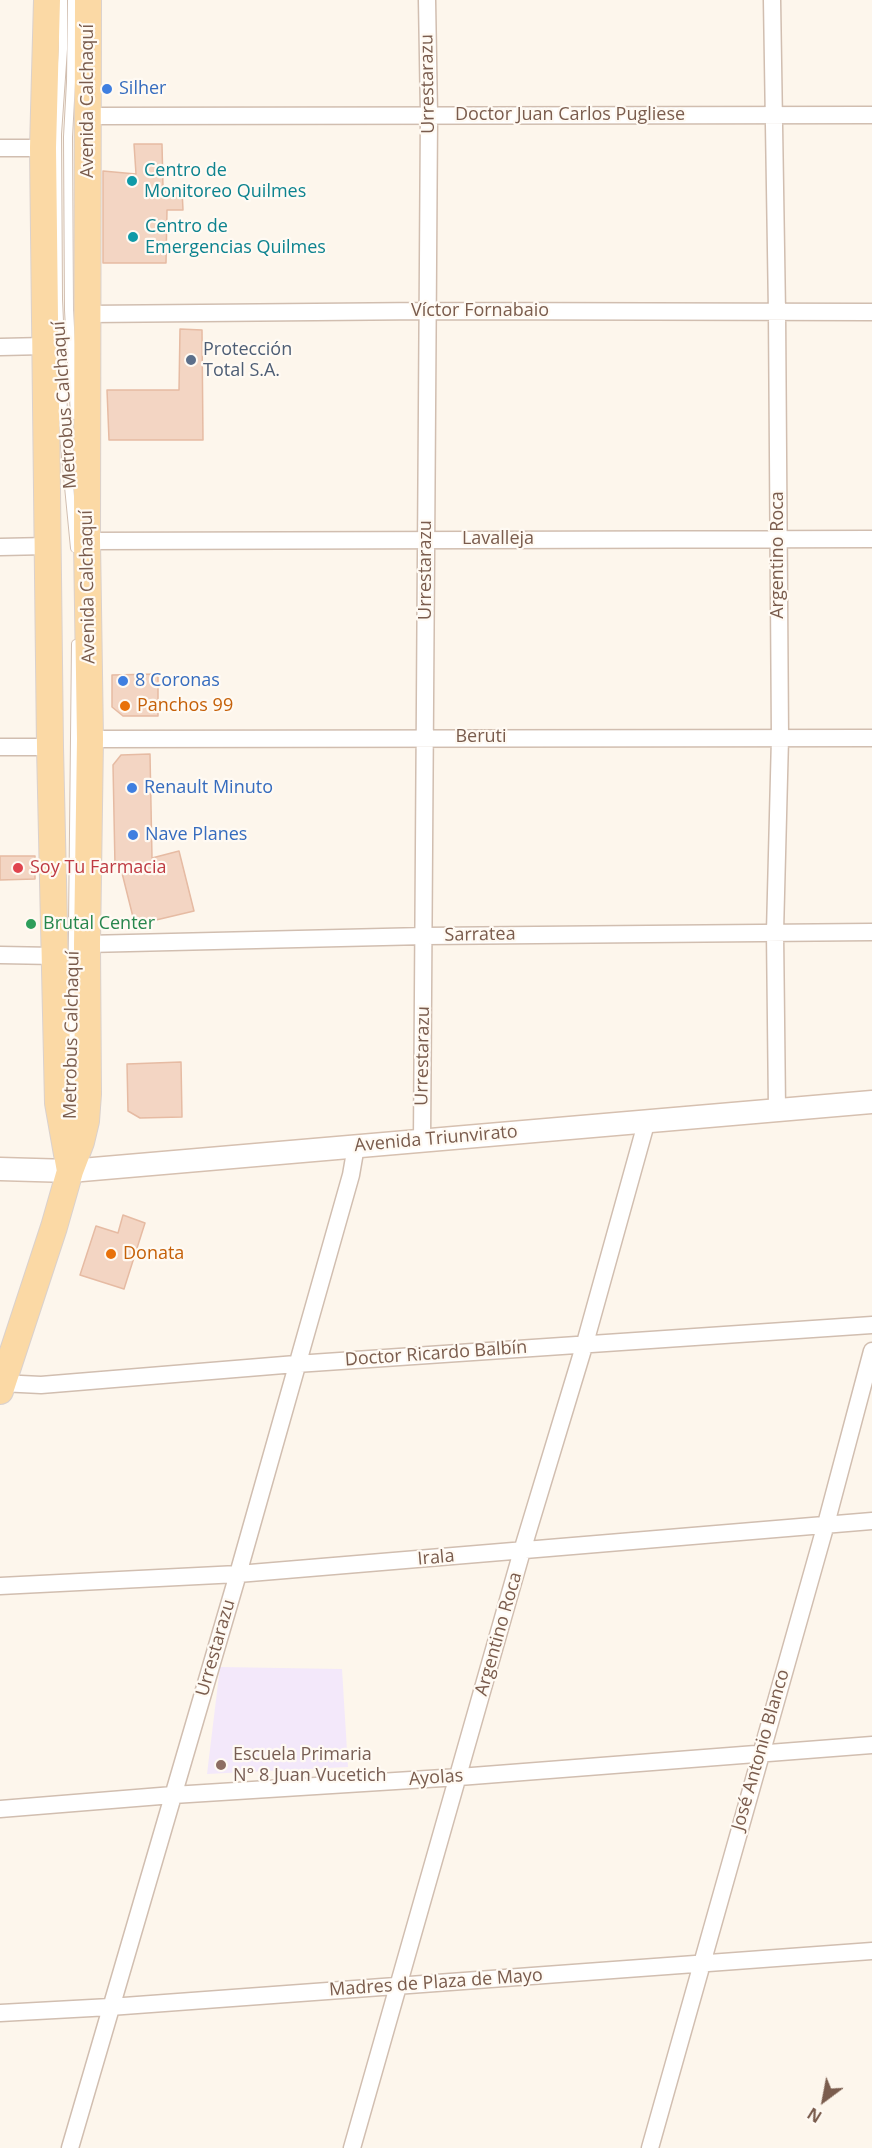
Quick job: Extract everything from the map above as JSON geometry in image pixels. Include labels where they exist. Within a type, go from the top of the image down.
[{"type":"main road","name":"Avenida Calchaquí","points":[[47,0],[44,147],[50,747],[58,1103],[70,1170]]},
{"type":"main road","name":"Avenida Calchaquí","points":[[1,1386],[81,1142],[86,1121],[88,1094],[87,944],[90,739],[82,547],[88,314],[88,0]]},
{"type":"street","name":"Urrestarazu","points":[[422,1140],[429,116],[427,0]]},
{"type":"street","name":"Argentino Roca","points":[[772,0],[780,738],[775,932],[777,1109]]},
{"type":"street","name":"Doctor Juan Carlos Pugliese","points":[[88,116],[872,115]]},
{"type":"street","points":[[0,148],[44,147]]},
{"type":"street","name":"Víctor Fornabaio","points":[[88,314],[428,311],[872,312]]},
{"type":"street","points":[[0,347],[45,346]]},
{"type":"street","name":"Lavalleja","points":[[82,547],[426,538],[872,539]]},
{"type":"street","points":[[0,547],[48,546]]},
{"type":"street","name":"Beruti","points":[[90,739],[872,738]]},
{"type":"street","points":[[0,747],[50,747]]},
{"type":"street","name":"Sarratea","points":[[87,944],[425,936],[872,932]]},
{"type":"street","points":[[0,956],[55,956]]},
{"type":"street","name":"Avenida Triunvirato","points":[[0,1169],[70,1170],[872,1102]]},
{"type":"street","name":"Argentino Roca","points":[[352,2148],[522,1551],[585,1343],[647,1120]]},
{"type":"street","name":"Urrestarazu","points":[[70,2148],[238,1574],[351,1175],[356,1146]]},
{"type":"street","name":"Doctor Ricardo Balbín","points":[[1,1386],[41,1385],[585,1343],[872,1325]]},
{"type":"street","name":"José Antonio Blanco","points":[[650,2148],[700,1964],[826,1524],[872,1351]]},
{"type":"street","name":"Irala","points":[[0,1586],[238,1574],[872,1521]]},
{"type":"street","name":"Ayolas","points":[[0,1809],[872,1745]]},
{"type":"street","name":"Madres de Plaza de Mayo","points":[[0,2013],[110,2007],[872,1951]]},
{"type":"lane","name":"Metrobus Calchaquí","points":[[63,0],[63,49],[57,134],[58,299],[64,435],[82,547]]},
{"type":"lane","name":"Metrobus Calchaquí","points":[[72,0],[68,137],[69,310],[77,429]]},
{"type":"lane","name":"Metrobus Calchaquí","points":[[78,441],[82,547]]},
{"type":"lane","name":"Metrobus Calchaquí","points":[[70,1170],[76,632]]},
{"type":"shaded area","points":[[220,1667],[342,1669],[348,1767],[207,1774]]},
{"type":"building","points":[[134,144],[162,144],[163,188],[182,189],[183,210],[167,210],[166,263],[103,263],[103,171],[136,174]]},
{"type":"building","name":"Protección Total S.A.","points":[[180,329],[202,330],[203,440],[109,440],[107,390],[179,390]]},
{"type":"building","points":[[158,674],[158,716],[123,716],[112,707],[112,675]]},
{"type":"building","points":[[150,754],[152,858],[179,851],[194,911],[135,925],[120,865],[115,866],[113,765],[121,755]]},
{"type":"building","name":"Soy Tu Farmacia","points":[[0,856],[35,856],[35,879],[0,880]]},
{"type":"building","points":[[181,1062],[182,1117],[140,1118],[128,1111],[127,1064]]},
{"type":"building","name":"Donata","points":[[123,1215],[145,1223],[124,1289],[80,1275],[96,1226],[118,1233]]},
{"type":"place","name":"Silher","points":[[107,89]]},
{"type":"place","name":"Centro de Monitoreo Quilmes","points":[[132,181]]},
{"type":"place","name":"Centro de Emergencias Quilmes","points":[[133,237]]},
{"type":"place","name":"Protección Total S.A.","points":[[191,360]]},
{"type":"place","name":"8 Coronas","points":[[123,681]]},
{"type":"place","name":"Panchos 99","points":[[125,706]]},
{"type":"place","name":"Renault Minuto","points":[[132,788]]},
{"type":"place","name":"Nave Planes","points":[[133,835]]},
{"type":"place","name":"Soy Tu Farmacia","points":[[18,868]]},
{"type":"place","name":"Brutal Center","points":[[31,924]]},
{"type":"place","name":"Donata","points":[[111,1254]]},
{"type":"place","name":"Escuela Primaria N° 8 Juan Vucetich","points":[[221,1765]]}]
